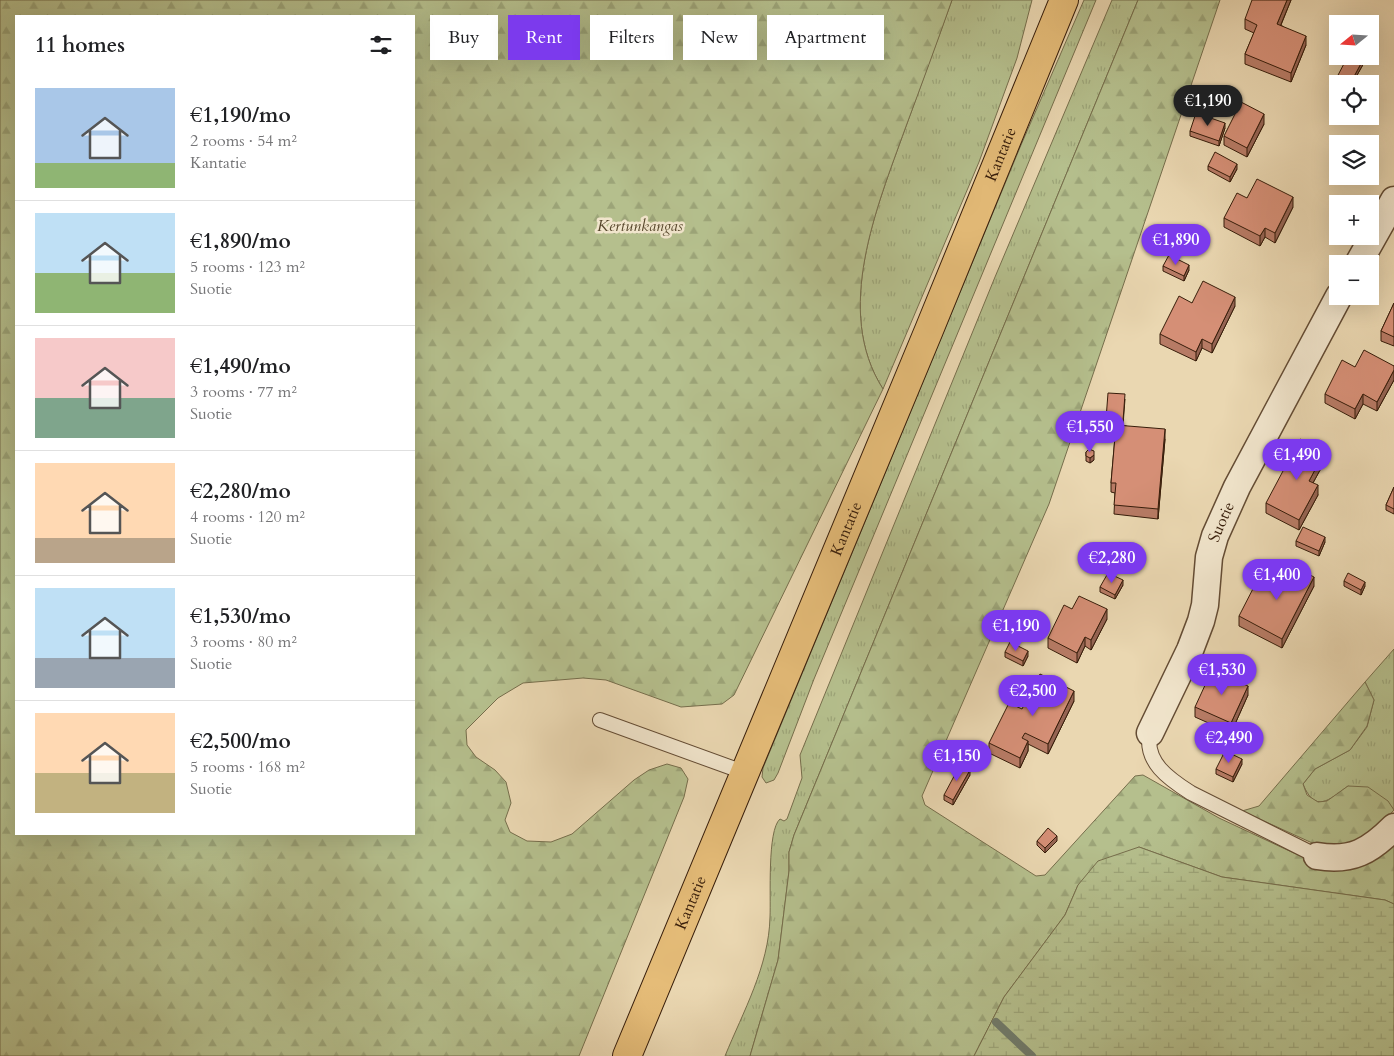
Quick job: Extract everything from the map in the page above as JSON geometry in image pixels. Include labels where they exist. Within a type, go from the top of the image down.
[{"type":"main road","name":"Kantatie","points":[[627,1056],[746,773],[1064,0]]},
{"type":"street","points":[[1363,255],[1394,200]]},
{"type":"street","name":"Suotie","points":[[1150,733],[1190,650],[1201,621],[1205,605],[1209,557],[1215,536],[1237,488],[1334,305]]},
{"type":"street","points":[[1317,856],[1334,859],[1361,852],[1373,845],[1394,826]]},
{"type":"lane","points":[[600,720],[746,773]]},
{"type":"lane","points":[[1150,733],[1149,751],[1155,764],[1173,782],[1191,793],[1317,856]]},
{"type":"green space","name":"Kertunkangas","points":[[0,0],[952,0],[883,192],[865,259],[861,293],[861,326],[868,359],[883,389],[734,695],[722,704],[681,707],[606,680],[583,678],[523,683],[498,698],[466,730],[467,745],[476,757],[495,770],[506,782],[511,803],[505,820],[510,832],[527,841],[551,842],[572,834],[634,780],[649,770],[667,764],[681,768],[688,779],[684,797],[579,1056],[0,1056]]},
{"type":"green space","points":[[952,0],[1032,0],[1017,58],[979,162],[883,389],[868,359],[861,326],[861,293],[865,259],[883,192]]},
{"type":"green space","points":[[1084,0],[1096,0],[814,679],[778,773],[774,780],[766,783],[762,777],[763,768],[1021,145]]},
{"type":"green space","points":[[1112,0],[1138,0],[794,835],[789,852],[789,871],[778,960],[750,1056],[725,1056],[754,988],[765,953],[769,935],[770,865],[773,836],[780,819],[784,821],[787,819],[802,778],[800,755],[995,277]]},
{"type":"green space","points":[[1138,0],[1220,0],[1049,504],[922,796],[925,805],[1036,876],[1045,875],[1135,776],[1143,775],[1219,818],[1313,862],[1394,832],[1394,904],[1385,900],[1222,877],[1139,847],[1078,885],[1065,915],[1004,997],[974,1056],[750,1056],[778,960],[789,871],[789,852],[794,835]]},
{"type":"green space","points":[[1394,649],[1394,810],[1387,801],[1348,786],[1323,802],[1312,799],[1303,784],[1315,769],[1350,750],[1367,727],[1374,700],[1365,682]]},
{"type":"green space","points":[[1365,682],[1374,700],[1367,726],[1350,750],[1315,769],[1303,784],[1307,795],[1318,802],[1327,801],[1348,786],[1368,787],[1388,801],[1394,810],[1380,825],[1357,843],[1321,847],[1242,811],[1259,806]]},
{"type":"green space","points":[[1139,847],[1222,877],[1385,900],[1394,904],[1394,1056],[974,1056],[1004,997],[1065,915],[1078,885],[1098,861]]},
{"type":"building","points":[[1252,0],[1287,0],[1277,24],[1306,36],[1291,73],[1245,54],[1257,25],[1245,19]]},
{"type":"building","points":[[1343,65],[1360,65],[1355,75],[1338,75]]},
{"type":"building","points":[[1241,102],[1264,114],[1247,148],[1224,136]]},
{"type":"building","points":[[1196,113],[1225,123],[1219,141],[1190,131]]},
{"type":"building","points":[[1215,152],[1237,164],[1230,177],[1208,166]]},
{"type":"building","points":[[1257,179],[1293,197],[1275,233],[1265,228],[1260,236],[1224,218],[1237,193],[1247,198]]},
{"type":"building","points":[[1169,255],[1189,265],[1184,276],[1163,266]]},
{"type":"building","points":[[1203,281],[1235,297],[1212,344],[1202,339],[1196,352],[1160,334],[1179,296],[1192,303]]},
{"type":"building","points":[[1394,303],[1394,337],[1381,331]]},
{"type":"building","points":[[1364,350],[1394,366],[1394,370],[1377,402],[1363,394],[1355,409],[1325,394],[1342,360],[1355,367]]},
{"type":"building","points":[[1108,393],[1125,394],[1123,421],[1106,419]]},
{"type":"building","points":[[1116,425],[1165,429],[1158,509],[1114,505],[1116,483],[1111,483]]},
{"type":"building","points":[[1300,439],[1325,451],[1309,481],[1318,485],[1299,520],[1266,503]]},
{"type":"building","points":[[1089,449],[1094,451],[1094,455],[1090,458],[1086,456],[1086,452]]},
{"type":"building","points":[[1394,487],[1394,509],[1386,505]]},
{"type":"building","points":[[1303,527],[1325,537],[1319,551],[1296,541]]},
{"type":"building","points":[[1287,563],[1314,577],[1282,639],[1239,616],[1258,579],[1274,587]]},
{"type":"building","points":[[1108,573],[1123,580],[1115,595],[1100,587]]},
{"type":"building","points":[[1348,573],[1365,582],[1361,590],[1344,581]]},
{"type":"building","points":[[1079,596],[1107,609],[1091,640],[1085,637],[1077,653],[1048,638],[1064,605],[1072,609]]},
{"type":"building","points":[[1010,642],[1028,651],[1023,661],[1005,652]]},
{"type":"building","points":[[1212,670],[1248,686],[1231,723],[1195,707]]},
{"type":"building","points":[[1040,674],[1074,691],[1048,744],[1025,733],[1022,738],[1028,741],[1020,758],[989,743],[1009,703],[1022,709]]},
{"type":"building","points":[[1225,751],[1242,759],[1233,777],[1216,769]]},
{"type":"building","points":[[960,765],[970,770],[953,800],[944,795]]},
{"type":"building","points":[[1048,828],[1057,836],[1045,848],[1037,841]]},
{"type":"waterway","points":[[996,1022],[1032,1056]]}]
